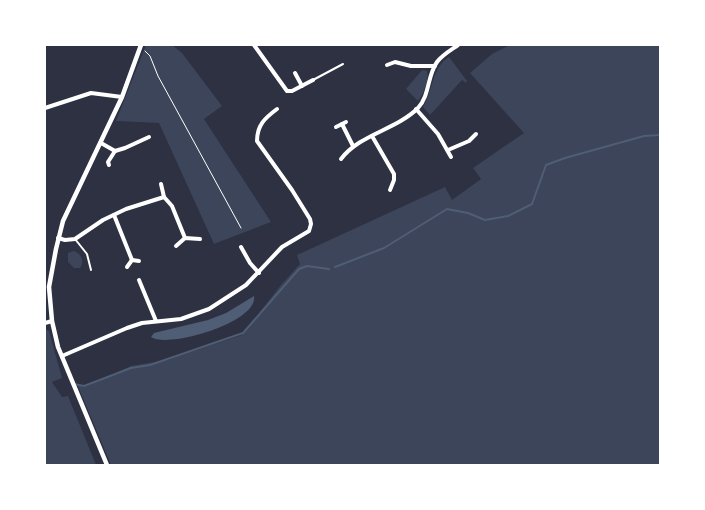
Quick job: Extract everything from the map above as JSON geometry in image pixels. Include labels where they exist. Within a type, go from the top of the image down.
[{"type":"street","points":[[254,45],[286,90],[292,91],[313,80]]},
{"type":"street","points":[[341,159],[353,146],[399,122],[416,109],[427,92],[435,66],[458,45]]},
{"type":"street","points":[[107,465],[62,356],[52,321],[49,287],[58,238],[67,212],[122,97],[140,47]]},
{"type":"street","points":[[386,65],[395,62],[411,66],[435,66]]},
{"type":"street","points":[[295,73],[302,86]]},
{"type":"street","points":[[45,108],[91,94],[122,97]]},
{"type":"street","points":[[62,356],[127,328],[156,321],[181,320],[209,309],[246,285],[282,247],[309,231],[310,219],[257,141],[262,121],[277,109]]},
{"type":"street","points":[[416,109],[438,134],[451,157]]},
{"type":"street","points":[[336,127],[344,123],[353,146]]},
{"type":"street","points":[[448,150],[468,141],[476,134]]},
{"type":"street","points":[[109,165],[108,162],[115,151],[149,136]]},
{"type":"street","points":[[372,136],[394,174],[390,190]]},
{"type":"street","points":[[101,143],[115,151]]},
{"type":"street","points":[[161,184],[164,197],[172,206],[185,238]]},
{"type":"street","points":[[58,238],[65,240],[76,239],[95,225],[114,215],[131,207],[164,197]]},
{"type":"street","points":[[114,215],[132,260]]},
{"type":"street","points":[[176,246],[185,238],[200,239]]},
{"type":"street","points":[[241,247],[250,263],[259,273]]},
{"type":"street","points":[[132,260],[139,261]]},
{"type":"street","points":[[127,267],[132,260]]},
{"type":"street","points":[[138,280],[156,321]]},
{"type":"street","points":[[45,323],[52,321]]},
{"type":"lane","points":[[313,80],[344,64]]},
{"type":"lane","points":[[76,239],[87,254],[90,270]]},
{"type":"path","points":[[140,47],[148,52],[158,76],[241,228]]},
{"type":"shaded area","points":[[146,45],[172,45],[182,53],[222,106],[204,119],[271,222],[214,244],[159,123],[116,121]]},
{"type":"shaded area","points":[[510,45],[660,45],[660,465],[111,465],[77,384],[84,387],[131,366],[167,360],[242,335],[300,264],[297,255],[445,187],[452,200],[481,179],[473,168],[524,133],[470,73],[492,54]]},
{"type":"shaded area","points":[[449,57],[467,81],[466,83],[462,80],[430,115],[423,107],[439,67]]},
{"type":"shaded area","points":[[422,70],[427,71],[427,83],[418,101],[406,89]]},
{"type":"shaded area","points":[[73,251],[78,253],[81,258],[80,268],[74,268],[68,262],[68,253]]},
{"type":"shaded area","points":[[254,296],[252,306],[243,315],[211,331],[175,339],[161,340],[151,337],[154,333],[208,320],[226,313]]},
{"type":"shaded area","points":[[45,329],[49,331],[62,378],[52,382],[62,397],[68,396],[96,465],[45,465]]},
{"type":"waterway","points":[[335,267],[384,248],[447,209],[468,213],[485,220],[508,216],[532,204],[546,165],[644,136],[660,135]]},
{"type":"waterway","points":[[74,384],[84,386],[131,368],[150,365],[243,333],[299,269],[307,266],[329,269]]}]
